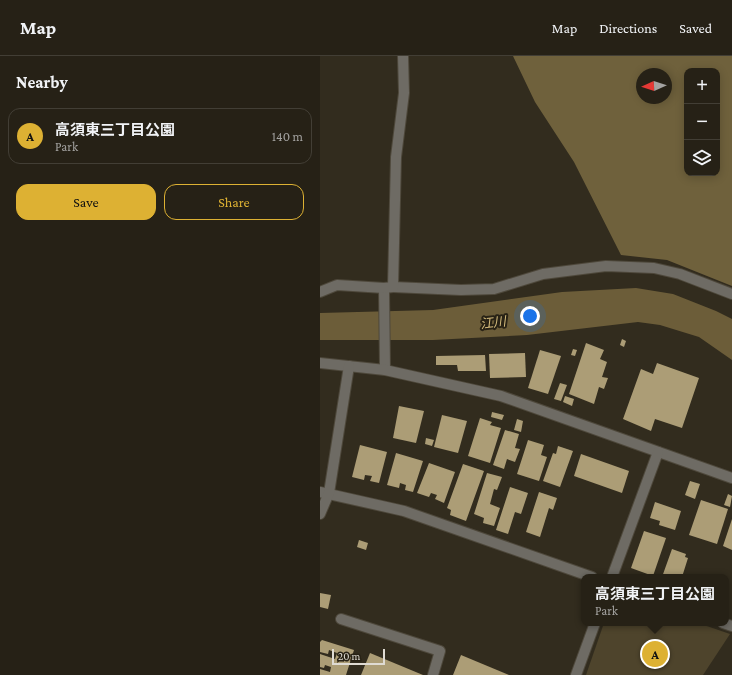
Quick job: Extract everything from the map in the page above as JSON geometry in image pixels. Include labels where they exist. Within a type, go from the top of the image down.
[{"type":"street","points":[[385,370],[396,157],[404,93],[403,56]]},
{"type":"street","points":[[320,292],[338,284],[461,290],[494,289],[543,274],[606,266],[654,268],[680,274],[732,294]]},
{"type":"street","points":[[320,363],[385,370],[501,396],[732,478]]},
{"type":"street","points":[[320,514],[349,366]]},
{"type":"street","points":[[613,574],[658,452]]},
{"type":"street","points":[[324,492],[404,511],[583,574]]},
{"type":"street","points":[[341,619],[440,651],[433,675]]},
{"type":"street","points":[[576,675],[594,626]]},
{"type":"shaded area","points":[[513,56],[732,56],[732,286],[667,260],[621,255],[574,162],[535,102]]},
{"type":"shaded area","points":[[603,626],[707,626],[730,634],[703,675],[586,675]]},
{"type":"water","name":"江川","points":[[636,288],[673,294],[732,319],[732,360],[699,337],[660,325],[638,322],[527,335],[433,340],[320,340],[320,313],[433,310],[562,292]]},
{"type":"building","points":[[622,339],[626,341],[624,347],[620,345]]},
{"type":"building","points":[[586,343],[604,350],[600,359],[607,362],[602,377],[608,378],[604,389],[599,387],[594,404],[569,394]]},
{"type":"building","points":[[573,349],[577,350],[575,356],[571,355]]},
{"type":"building","points":[[540,350],[561,356],[548,394],[528,388]]},
{"type":"building","points":[[525,353],[526,377],[490,378],[489,354]]},
{"type":"building","points":[[485,355],[486,371],[458,371],[457,365],[436,365],[436,356]]},
{"type":"building","points":[[657,363],[699,378],[682,428],[655,419],[651,431],[623,419],[641,369],[653,374]]},
{"type":"building","points":[[560,383],[567,385],[561,401],[554,399]]},
{"type":"building","points":[[565,396],[574,399],[572,406],[563,402]]},
{"type":"building","points":[[399,406],[424,411],[416,443],[393,438]]},
{"type":"building","points":[[492,412],[504,415],[502,420],[491,417]]},
{"type":"building","points":[[442,415],[467,421],[458,453],[434,447]]},
{"type":"building","points":[[480,418],[492,422],[490,425],[501,428],[490,463],[468,456]]},
{"type":"building","points":[[517,419],[523,421],[521,432],[514,430]]},
{"type":"building","points":[[505,430],[519,434],[515,448],[520,449],[515,462],[507,459],[504,469],[493,465]]},
{"type":"building","points":[[426,438],[434,440],[432,446],[425,444]]},
{"type":"building","points":[[528,440],[544,445],[541,455],[547,457],[539,481],[517,474]]},
{"type":"building","points":[[360,445],[387,452],[379,483],[370,481],[372,476],[365,475],[364,480],[352,477]]},
{"type":"building","points":[[558,446],[573,451],[560,487],[543,481],[553,453],[556,454]]},
{"type":"building","points":[[396,453],[423,461],[413,492],[405,490],[406,485],[400,483],[399,488],[387,485]]},
{"type":"building","points":[[581,454],[629,471],[622,493],[574,476]]},
{"type":"building","points":[[429,463],[455,472],[444,503],[435,499],[437,495],[431,493],[429,497],[417,493]]},
{"type":"building","points":[[463,464],[484,471],[466,521],[450,515],[451,510],[447,508]]},
{"type":"building","points":[[487,473],[502,477],[497,490],[494,489],[490,504],[500,508],[494,526],[483,523],[484,518],[474,514]]},
{"type":"building","points":[[690,481],[700,484],[695,499],[685,495]]},
{"type":"building","points":[[510,487],[528,493],[521,514],[515,512],[508,534],[496,530]]},
{"type":"building","points":[[539,492],[557,498],[553,510],[549,508],[540,537],[526,532]]},
{"type":"building","points":[[728,494],[732,496],[730,507],[724,505]]},
{"type":"building","points":[[701,500],[728,509],[717,544],[689,535]]},
{"type":"building","points":[[655,502],[681,511],[675,530],[659,525],[660,521],[650,518]]},
{"type":"building","points":[[732,519],[732,550],[723,546]]},
{"type":"building","points":[[644,531],[666,538],[654,574],[648,574],[631,568]]},
{"type":"building","points":[[359,540],[368,543],[366,550],[357,547]]},
{"type":"building","points":[[672,549],[686,554],[685,557],[688,558],[683,574],[663,574]]},
{"type":"building","points":[[320,593],[331,595],[328,609],[320,607]]},
{"type":"building","points":[[322,640],[354,650],[346,675],[320,675],[320,669],[330,672],[331,667],[325,665],[324,668],[320,667],[320,654],[335,659],[337,653],[329,650],[328,654],[320,652],[320,642]]},
{"type":"building","points":[[370,653],[423,675],[361,675]]},
{"type":"building","points":[[461,655],[509,675],[453,675]]},
{"type":"place","name":"高須東三丁目公園","points":[[655,654]]}]
